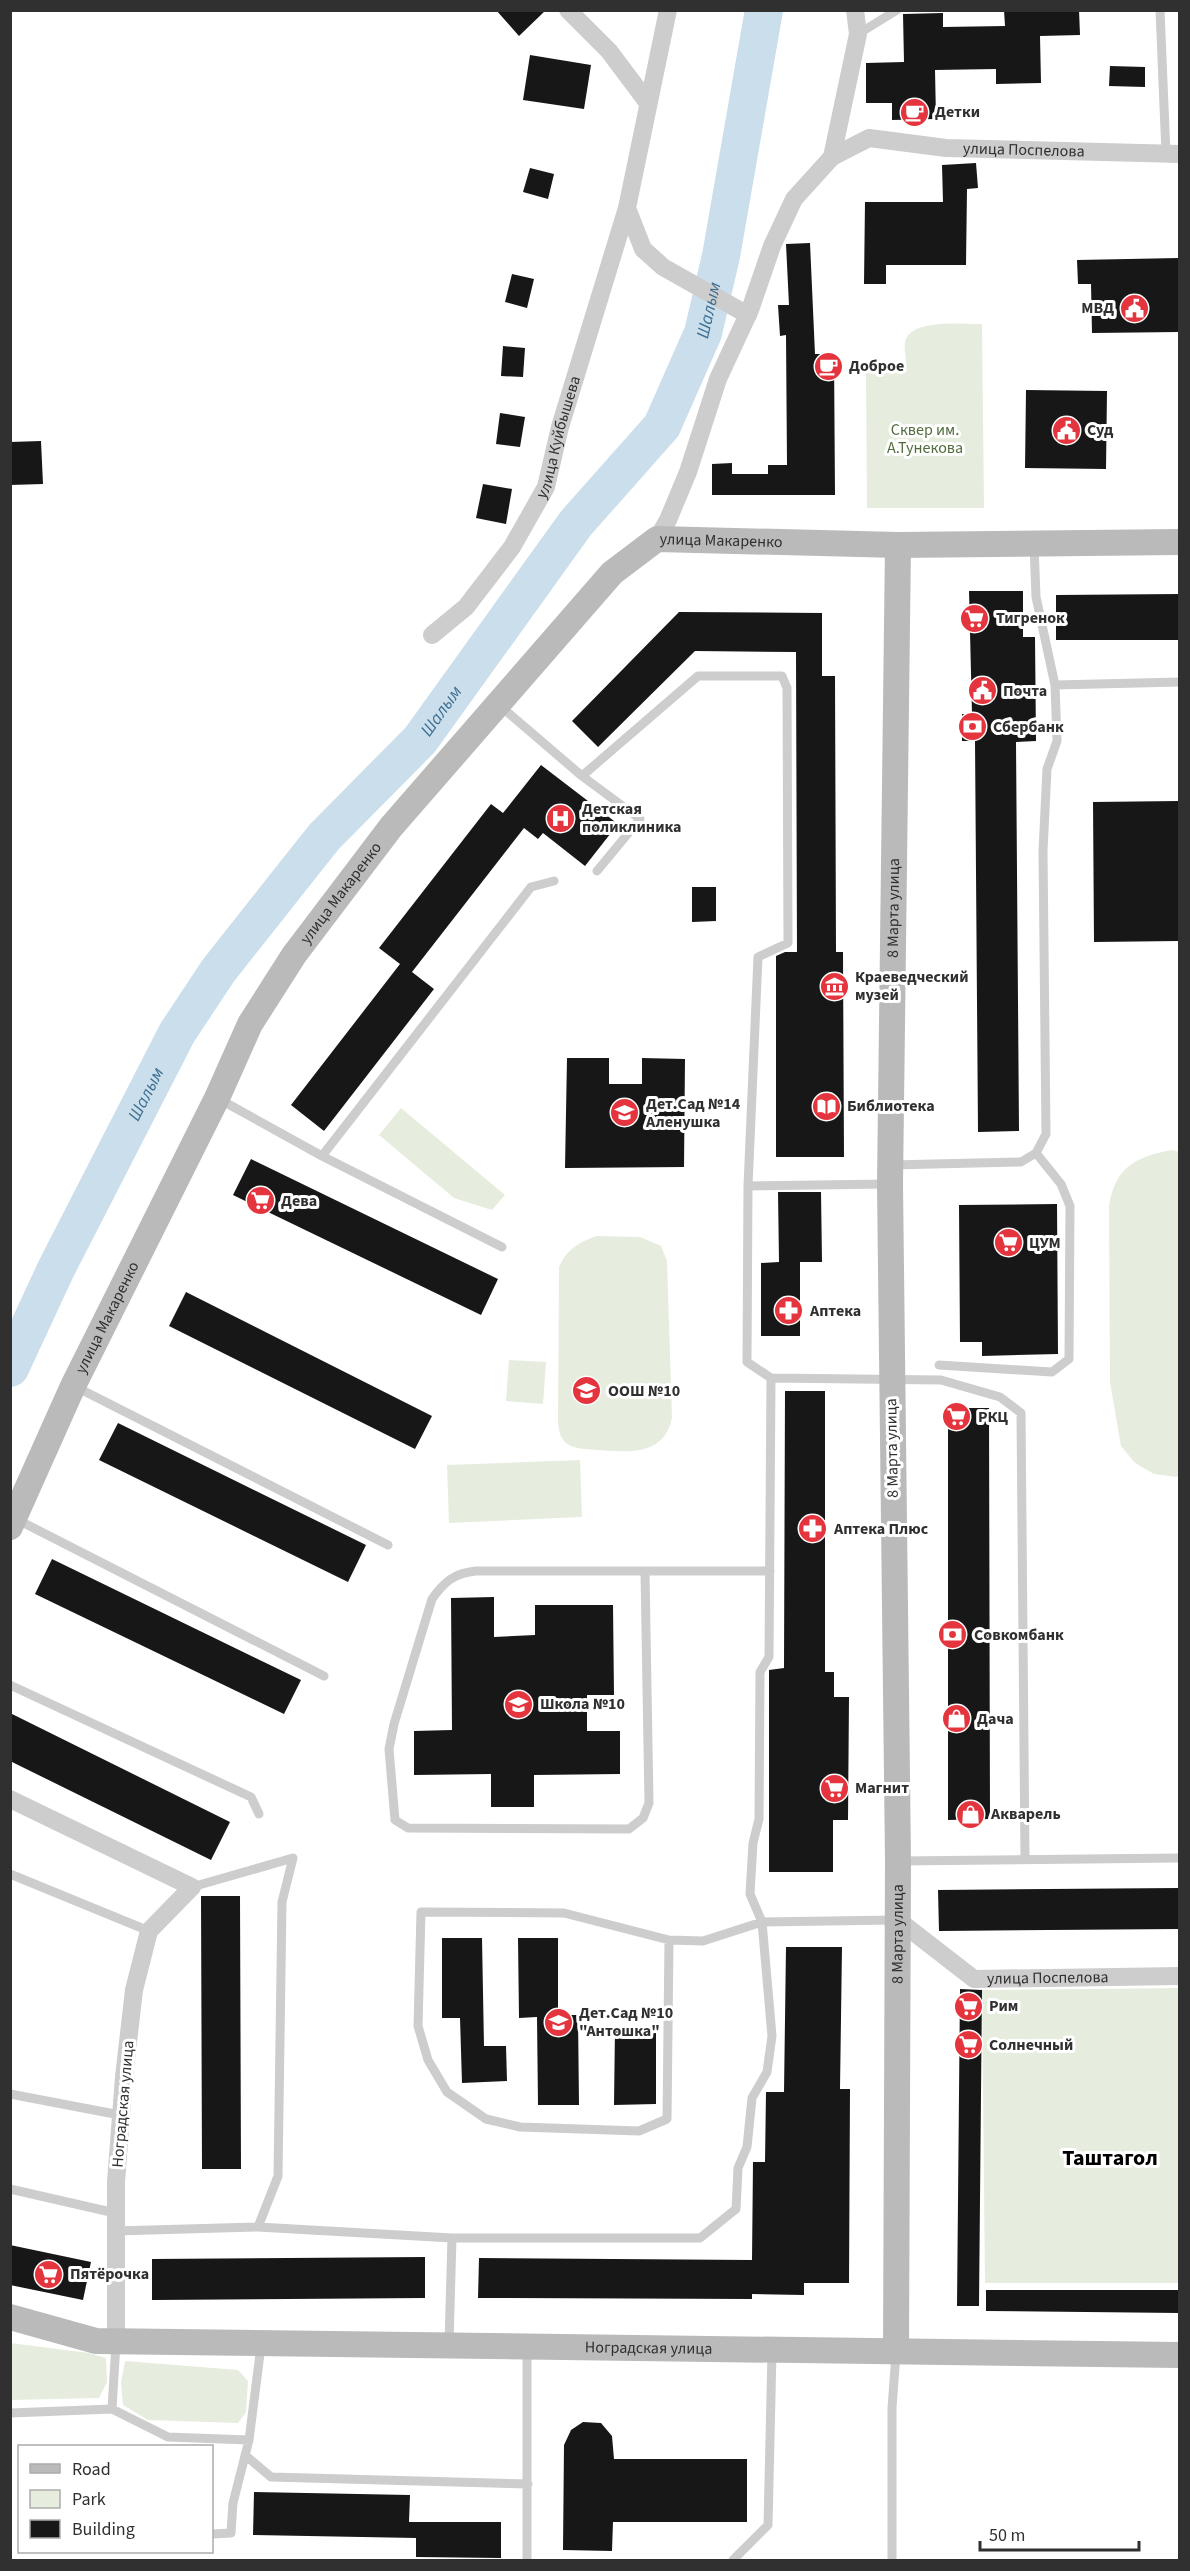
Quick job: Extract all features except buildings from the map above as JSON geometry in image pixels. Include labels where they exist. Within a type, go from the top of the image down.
[{"type":"street","points":[[568,10],[609,51],[648,104]]},
{"type":"street","name":"улица Куйбышева","points":[[432,635],[466,608],[512,547],[546,487],[560,427],[627,208],[668,10]]},
{"type":"street","points":[[657,539],[669,520],[718,379],[748,315],[772,246],[794,200],[832,157],[858,34],[855,10]]},
{"type":"street","name":"улица Поспелова","points":[[832,157],[869,138],[946,148],[1173,154]]},
{"type":"street","points":[[627,208],[643,249],[663,267],[748,315]]},
{"type":"street","name":"улица Макаренко","points":[[13,1522],[73,1386],[216,1098],[250,1024],[294,955],[391,827],[612,573],[657,539],[898,545]]},
{"type":"street","points":[[898,545],[1179,542]]},
{"type":"street","name":"8 Марта улица","points":[[896,2351],[898,1861],[891,1378],[891,1174],[898,545]]},
{"type":"street","points":[[10,1799],[192,1887],[149,1930]]},
{"type":"street","name":"улица Поспелова","points":[[898,1920],[974,1979],[1179,1976]]},
{"type":"street","name":"Ноградская улица","points":[[117,2341],[115,2222],[120,2115],[134,1990],[149,1930]]},
{"type":"street","name":"Ноградская улица","points":[[10,2317],[96,2341],[1179,2355]]},
{"type":"lane","points":[[858,34],[897,10]]},
{"type":"lane","points":[[1160,10],[1173,154]]},
{"type":"lane","points":[[748,1186],[1021,1162],[1036,1153],[1046,1134],[1043,851],[1047,769],[1057,741],[1055,685],[1036,597],[1034,543]]},
{"type":"lane","points":[[582,776],[698,676],[782,676],[787,688],[788,943],[758,957],[748,1186],[747,1362],[771,1378],[941,1380],[1000,1397],[1021,1413],[1025,1859]]},
{"type":"lane","points":[[1055,685],[1179,682]]},
{"type":"lane","points":[[497,704],[582,776],[640,819],[597,872]]},
{"type":"lane","points":[[322,1156],[531,887],[554,881]]},
{"type":"lane","points":[[216,1098],[322,1156],[502,1247]]},
{"type":"lane","points":[[939,1365],[1052,1372],[1069,1359],[1070,1206],[1061,1184],[1036,1153]]},
{"type":"lane","points":[[10,2189],[115,2222],[452,2238],[700,2238],[736,2209],[738,2168],[747,2147],[752,2098],[767,2072],[772,2036],[762,1922],[750,1894],[753,1843],[759,1819],[760,1672],[769,1657],[771,1378]]},
{"type":"lane","points":[[73,1386],[388,1545]]},
{"type":"lane","points":[[13,1522],[324,1676]]},
{"type":"lane","points":[[645,1572],[649,1803],[643,1818],[629,1828],[408,1828],[394,1820],[389,1749],[394,1724],[432,1599],[443,1583],[461,1573],[476,1571],[770,1571]]},
{"type":"lane","points":[[10,1685],[251,1797],[259,1814]]},
{"type":"lane","points":[[192,1887],[293,1858],[282,1902],[278,2176],[258,2227]]},
{"type":"lane","points":[[898,1861],[1179,1858]]},
{"type":"lane","points":[[10,1874],[149,1930]]},
{"type":"lane","points":[[669,1940],[667,2120],[639,2131],[520,2127],[486,2119],[447,2092],[428,2060],[418,2026],[421,1912],[564,1913],[669,1940],[704,1941],[762,1922],[898,1920]]},
{"type":"lane","points":[[10,2094],[120,2115]]},
{"type":"lane","points":[[449,2345],[452,2238]]},
{"type":"lane","points":[[112,2409],[117,2341]]},
{"type":"lane","points":[[213,2535],[231,2533],[233,2503],[249,2440],[261,2343]]},
{"type":"lane","points":[[527,2346],[527,2560]]},
{"type":"lane","points":[[732,2560],[768,2525],[772,2350]]},
{"type":"lane","points":[[892,2560],[892,2408],[896,2351]]},
{"type":"lane","points":[[10,2413],[112,2409],[168,2436],[249,2440]]},
{"type":"lane","points":[[245,2456],[271,2477],[528,2484]]},
{"type":"green space","name":"Сквер им. А.Тунекова","points":[[952,323],[982,324],[984,508],[867,508],[866,371],[876,364],[906,363],[906,339],[919,328]]},
{"type":"green space","points":[[401,1108],[505,1195],[492,1210],[454,1198],[379,1135]]},
{"type":"green space","points":[[1172,1150],[1180,1152],[1180,1475],[1176,1477],[1154,1474],[1135,1463],[1121,1446],[1110,1382],[1109,1205],[1112,1192],[1123,1172],[1138,1160]]},
{"type":"green space","points":[[596,1236],[640,1237],[661,1246],[667,1261],[672,1418],[662,1439],[644,1449],[622,1451],[578,1448],[566,1443],[559,1431],[559,1267],[574,1247]]},
{"type":"green space","points":[[509,1360],[546,1362],[543,1404],[506,1401]]},
{"type":"green space","points":[[580,1460],[582,1517],[449,1523],[447,1465]]},
{"type":"green space","points":[[1179,1988],[1179,2283],[985,2283],[982,1990]]},
{"type":"green space","points":[[10,2343],[89,2353],[106,2358],[107,2382],[99,2398],[11,2400]]},
{"type":"green space","points":[[125,2361],[238,2370],[248,2381],[246,2412],[238,2423],[148,2420],[123,2405],[121,2383]]},
{"type":"waterway","name":"Шалым","points":[[10,1368],[56,1269],[177,1033],[218,971],[324,837],[420,740],[576,523],[662,426],[703,333],[721,256],[764,10]]},
{"type":"place","name":"Детки","points":[[914,112]]},
{"type":"place","name":"МВД","points":[[1135,308]]},
{"type":"place","name":"Доброе","points":[[828,366]]},
{"type":"place","name":"Суд","points":[[1066,430]]},
{"type":"place","name":"Тигренок","points":[[975,618]]},
{"type":"place","name":"Почта","points":[[982,691]]},
{"type":"place","name":"Сбербанк","points":[[972,727]]},
{"type":"place","name":"Детская поликлиника","points":[[561,818]]},
{"type":"place","name":"Краеведческий музей","points":[[834,986]]},
{"type":"place","name":"Библиотека","points":[[826,1106]]},
{"type":"place","name":"Дет.Сад №14 Аленушка","points":[[625,1113]]},
{"type":"place","name":"Дева","points":[[260,1201]]},
{"type":"place","name":"ЦУМ","points":[[1008,1243]]},
{"type":"place","name":"Аптека","points":[[789,1311]]},
{"type":"place","name":"ООШ №10","points":[[587,1391]]},
{"type":"place","name":"РКЦ","points":[[957,1417]]},
{"type":"place","name":"Аптека Плюс","points":[[813,1529]]},
{"type":"place","name":"Совкомбанк","points":[[953,1635]]},
{"type":"place","name":"Школа №10","points":[[519,1704]]},
{"type":"place","name":"Дача","points":[[956,1719]]},
{"type":"place","name":"Магнит","points":[[834,1788]]},
{"type":"place","name":"Акварель","points":[[970,1814]]},
{"type":"place","name":"Рим","points":[[968,2006]]},
{"type":"place","name":"Дет.Сад №10 \"Антошка\"","points":[[558,2022]]},
{"type":"place","name":"Солнечный","points":[[968,2045]]},
{"type":"place","name":"Пятёрочка","points":[[49,2274]]},
{"type":"district","name":"Таштагол","points":[[1110,2158]]}]
